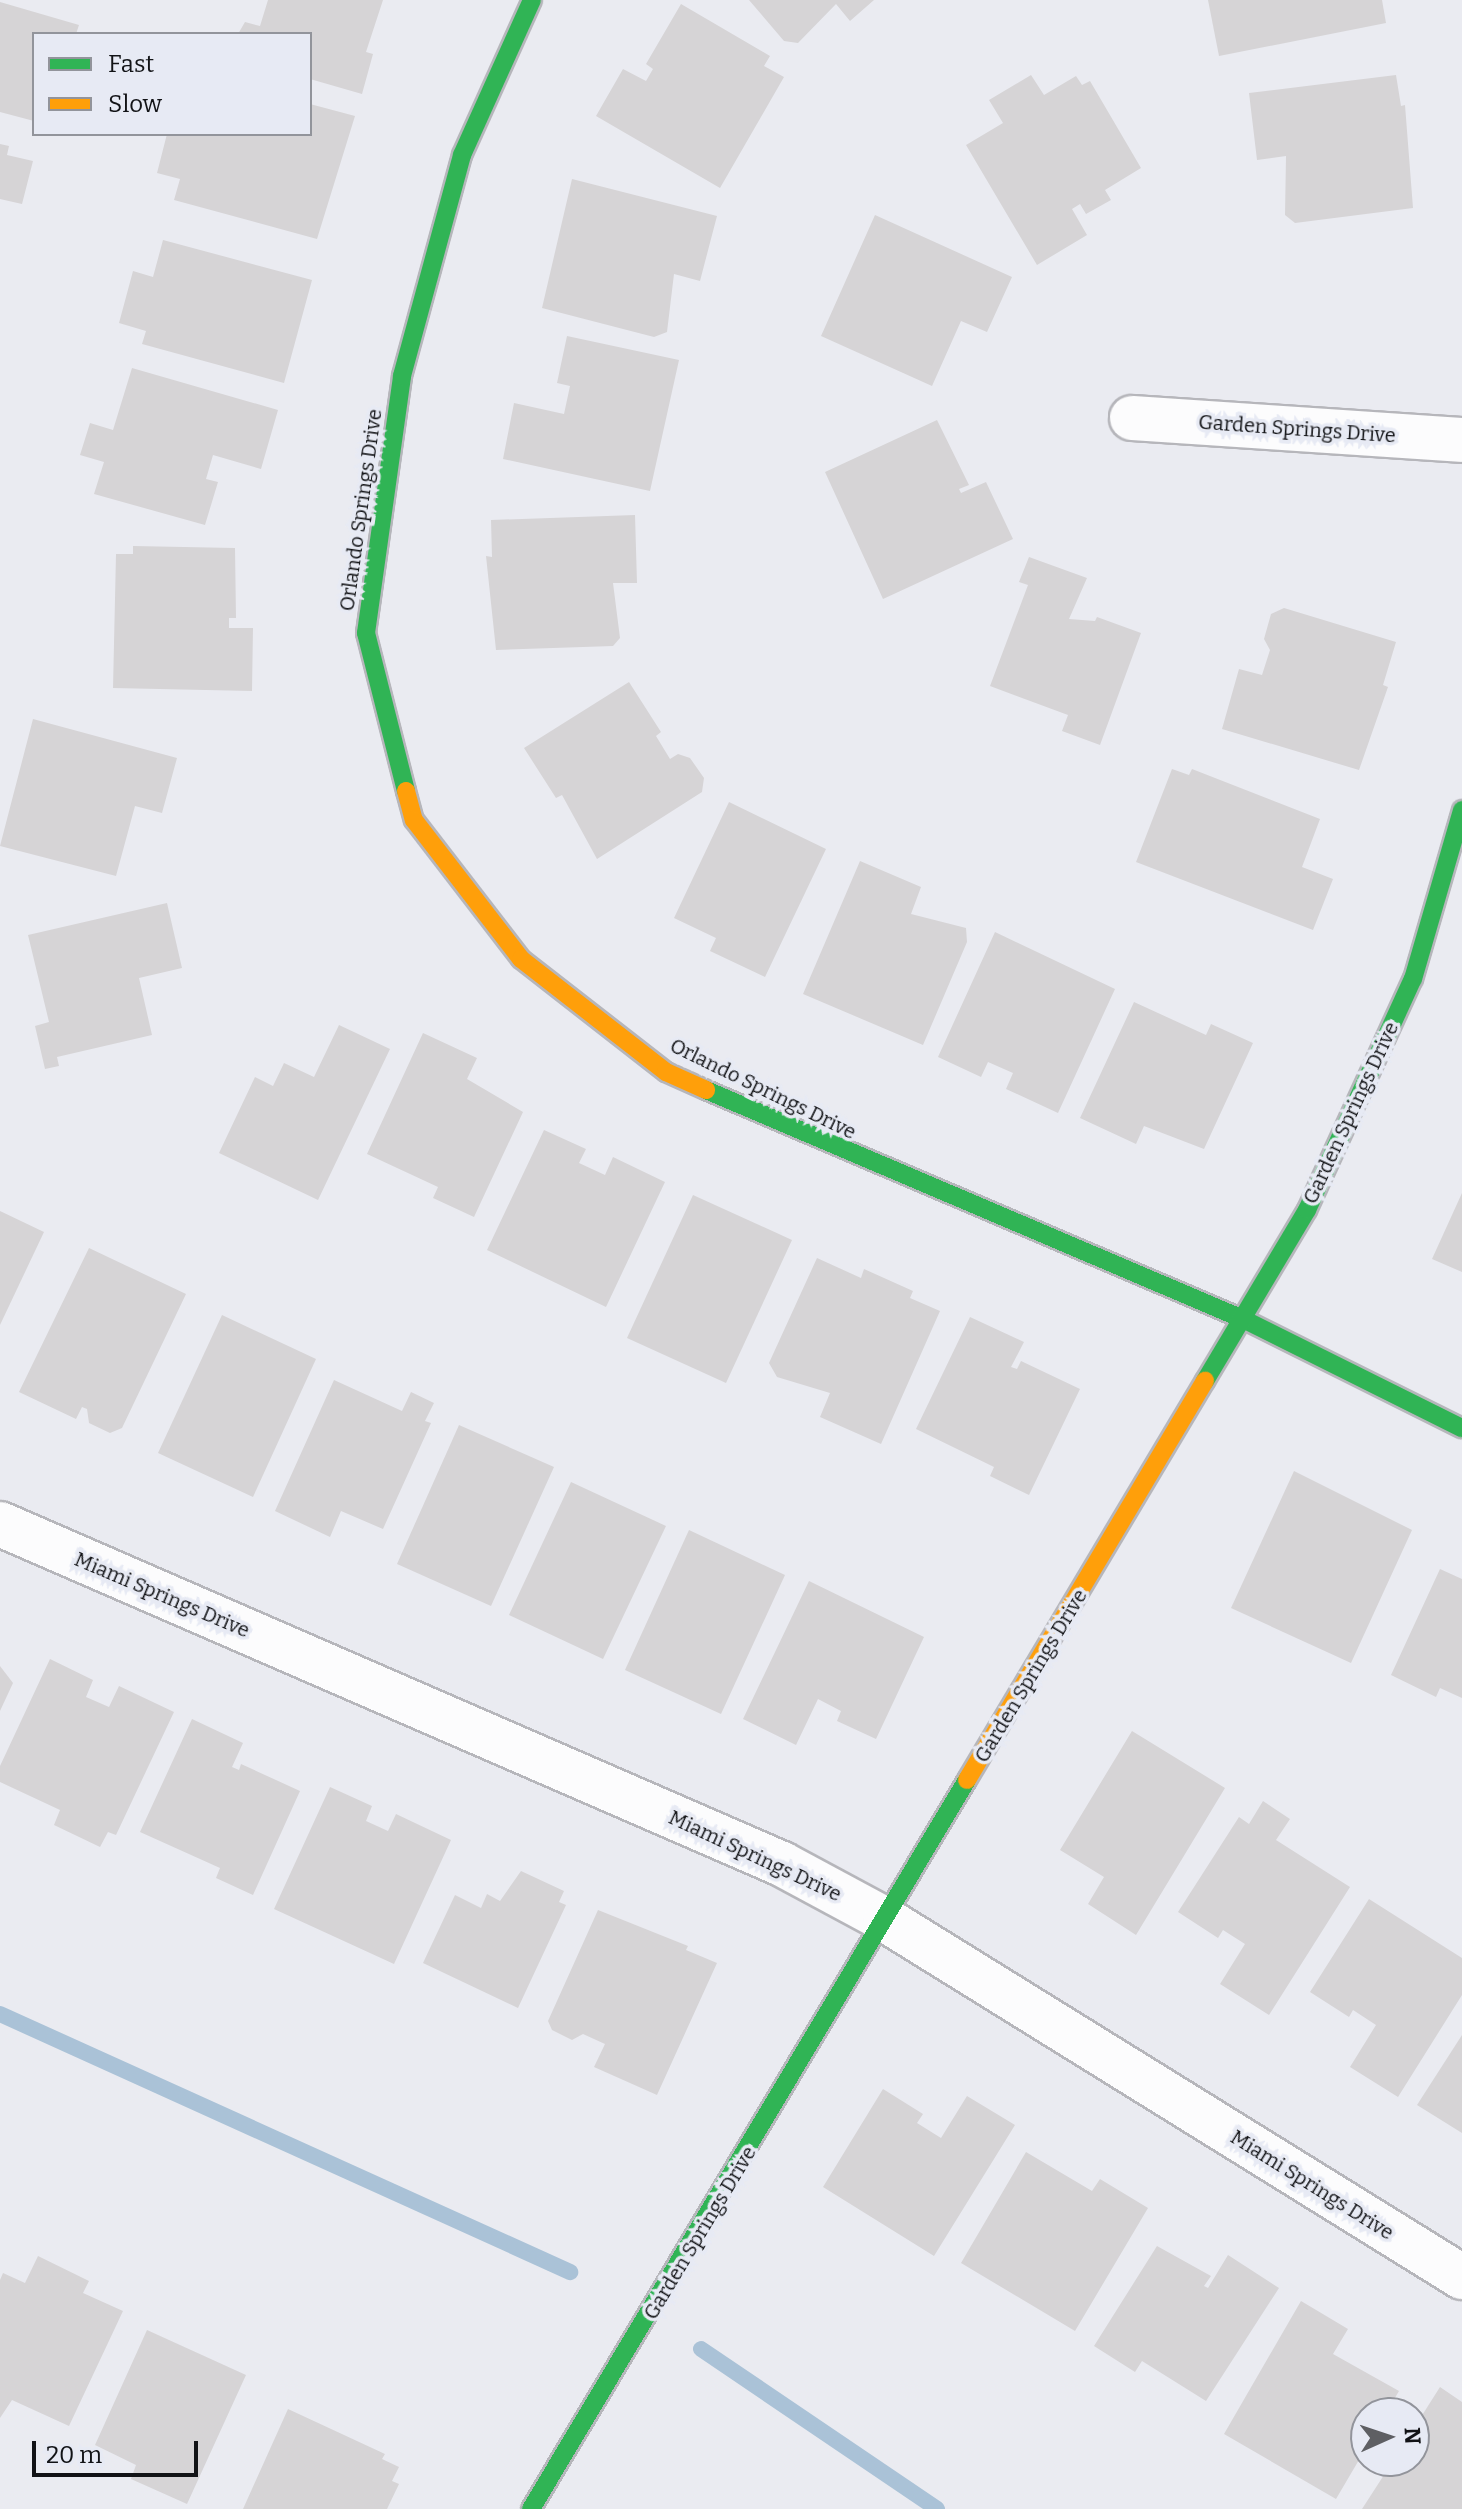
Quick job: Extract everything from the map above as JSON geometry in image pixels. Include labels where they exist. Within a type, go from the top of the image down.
[{"type":"street","name":"Orlando Springs Drive","points":[[532,0],[462,155],[402,376],[366,633],[414,820],[521,959],[666,1072],[849,1155],[1243,1319],[1462,1428]]},
{"type":"street","name":"Garden Springs Drive","points":[[1132,418],[1462,440]]},
{"type":"street","name":"Garden Springs Drive","points":[[531,2509],[886,1920],[1307,1210],[1413,979],[1462,810]]},
{"type":"street","name":"Miami Springs Drive","points":[[0,1524],[782,1864],[886,1920],[1462,2277]]},
{"type":"building","points":[[268,0],[383,0],[366,52],[373,54],[362,94],[312,80],[312,32],[239,32],[245,22],[260,26]]},
{"type":"building","points":[[749,0],[874,0],[850,21],[836,4],[798,43],[784,41]]},
{"type":"building","points":[[1208,0],[1382,0],[1386,23],[1219,56]]},
{"type":"building","points":[[0,2],[79,25],[77,32],[32,32],[32,120],[0,112]]},
{"type":"building","points":[[681,4],[770,56],[764,66],[784,77],[720,188],[596,116],[623,69],[646,81],[653,69],[646,64]]},
{"type":"building","points":[[1031,75],[1044,95],[1076,76],[1082,85],[1090,81],[1141,168],[1105,190],[1111,200],[1086,214],[1080,204],[1072,209],[1087,235],[1037,265],[966,145],[1003,123],[989,100]]},
{"type":"building","points":[[1396,75],[1401,106],[1405,105],[1413,208],[1295,223],[1285,215],[1286,156],[1257,160],[1249,93]]},
{"type":"building","points":[[312,105],[355,116],[317,239],[174,200],[180,179],[157,173],[166,136],[312,136]]},
{"type":"building","points":[[0,144],[9,146],[7,155],[33,161],[22,204],[0,199]]},
{"type":"building","points":[[572,179],[717,216],[700,281],[674,274],[667,332],[654,337],[542,308]]},
{"type":"building","points":[[875,215],[1012,277],[987,332],[961,321],[932,386],[821,336]]},
{"type":"building","points":[[163,240],[312,280],[284,383],[142,344],[146,331],[119,323],[133,271],[153,277]]},
{"type":"building","points":[[567,336],[679,360],[650,491],[503,459],[514,403],[564,414],[570,386],[557,383]]},
{"type":"building","points":[[132,368],[278,410],[261,469],[213,455],[206,479],[218,482],[205,525],[94,494],[104,462],[80,455],[90,423],[113,430]]},
{"type":"building","points":[[937,420],[969,485],[959,489],[961,493],[986,482],[1013,539],[883,599],[825,472]]},
{"type":"building","points":[[635,515],[637,583],[613,583],[620,638],[613,646],[496,650],[486,556],[492,557],[491,520]]},
{"type":"building","points":[[133,546],[235,548],[236,618],[229,618],[229,628],[253,628],[252,691],[113,688],[116,554],[133,554]]},
{"type":"building","points":[[1029,557],[1087,578],[1069,619],[1095,621],[1097,617],[1141,633],[1100,745],[1062,731],[1068,715],[990,686],[1028,585],[1019,582]]},
{"type":"building","points":[[1284,608],[1396,642],[1383,685],[1388,687],[1359,770],[1222,729],[1239,669],[1262,675],[1270,650],[1264,639],[1271,614]]},
{"type":"building","points":[[629,682],[661,732],[656,736],[670,759],[678,754],[690,758],[704,778],[702,792],[597,859],[562,795],[556,798],[524,748]]},
{"type":"building","points":[[33,719],[177,758],[162,813],[135,806],[116,876],[0,846]]},
{"type":"building","points":[[1172,769],[1189,775],[1192,769],[1320,819],[1302,867],[1333,879],[1313,930],[1136,862]]},
{"type":"building","points":[[729,802],[826,849],[765,977],[710,951],[716,938],[674,918]]},
{"type":"building","points":[[860,861],[921,887],[911,914],[966,928],[967,942],[923,1045],[803,994]]},
{"type":"building","points":[[167,903],[182,968],[139,978],[152,1035],[57,1057],[59,1066],[45,1069],[35,1026],[49,1022],[28,935]]},
{"type":"building","points":[[995,932],[1115,989],[1058,1113],[1006,1089],[1013,1073],[988,1062],[981,1077],[938,1057]]},
{"type":"building","points":[[1134,1002],[1206,1035],[1211,1024],[1253,1043],[1204,1149],[1144,1126],[1136,1144],[1080,1118]]},
{"type":"building","points":[[339,1025],[390,1049],[318,1200],[219,1153],[255,1077],[273,1086],[284,1063],[314,1077]]},
{"type":"building","points":[[423,1033],[477,1058],[467,1079],[523,1112],[474,1217],[433,1198],[438,1187],[367,1154]]},
{"type":"building","points":[[544,1130],[586,1149],[579,1163],[605,1175],[613,1157],[665,1182],[606,1307],[487,1250]]},
{"type":"building","points":[[1462,1193],[1462,1272],[1432,1259]]},
{"type":"building","points":[[693,1195],[792,1240],[726,1383],[627,1338]]},
{"type":"building","points":[[0,1211],[44,1232],[0,1325]]},
{"type":"building","points":[[89,1248],[186,1294],[122,1428],[110,1433],[89,1423],[87,1409],[82,1407],[76,1419],[19,1392]]},
{"type":"building","points":[[817,1258],[861,1278],[864,1269],[913,1291],[910,1298],[940,1311],[881,1444],[820,1417],[830,1393],[777,1377],[769,1363]]},
{"type":"building","points":[[222,1315],[316,1359],[253,1497],[158,1453]]},
{"type":"building","points":[[970,1317],[1024,1342],[1011,1367],[1017,1369],[1021,1361],[1080,1389],[1029,1495],[990,1476],[994,1467],[916,1429]]},
{"type":"building","points":[[334,1380],[402,1411],[411,1392],[434,1403],[425,1421],[431,1423],[383,1529],[341,1511],[330,1537],[275,1511]]},
{"type":"building","points":[[459,1425],[554,1467],[491,1606],[397,1564]]},
{"type":"building","points":[[1294,1471],[1412,1530],[1351,1663],[1231,1608]]},
{"type":"building","points":[[571,1482],[666,1526],[603,1659],[509,1615]]},
{"type":"building","points":[[689,1530],[785,1575],[721,1714],[625,1670]]},
{"type":"building","points":[[1440,1569],[1462,1579],[1462,1698],[1440,1688],[1436,1697],[1391,1675]]},
{"type":"building","points":[[809,1581],[924,1637],[876,1739],[837,1721],[841,1711],[818,1699],[796,1745],[743,1719]]},
{"type":"building","points":[[50,1659],[93,1680],[86,1697],[109,1707],[119,1686],[174,1712],[116,1835],[108,1832],[100,1847],[54,1825],[60,1810],[0,1782],[0,1766]]},
{"type":"building","points":[[0,1666],[13,1683],[0,1711]]},
{"type":"building","points":[[192,1719],[243,1743],[232,1767],[239,1770],[241,1764],[300,1791],[253,1895],[216,1878],[220,1868],[140,1832]]},
{"type":"building","points":[[1132,1731],[1225,1788],[1136,1935],[1088,1904],[1104,1877],[1060,1850]]},
{"type":"building","points":[[330,1787],[372,1806],[366,1821],[388,1831],[396,1814],[451,1840],[394,1964],[274,1909]]},
{"type":"building","points":[[1263,1801],[1290,1819],[1276,1840],[1350,1887],[1269,2015],[1220,1984],[1245,1944],[1223,1930],[1218,1938],[1178,1912],[1239,1817],[1249,1824]]},
{"type":"building","points":[[521,1871],[564,1891],[559,1902],[566,1905],[518,2008],[423,1963],[455,1895],[481,1908],[487,1894],[500,1901]]},
{"type":"building","points":[[1369,1899],[1462,1958],[1462,1995],[1398,2097],[1350,2067],[1376,2025],[1353,2010],[1349,2017],[1310,1992]]},
{"type":"building","points":[[598,1910],[688,1946],[686,1950],[717,1963],[657,2095],[594,2067],[605,2044],[583,2034],[572,2040],[552,2030],[548,2021]]},
{"type":"building","points":[[1462,2035],[1462,2133],[1417,2105]]},
{"type":"building","points":[[883,2089],[923,2114],[917,2123],[941,2138],[967,2096],[1015,2125],[934,2256],[823,2187]]},
{"type":"building","points":[[1026,2152],[1092,2191],[1100,2179],[1148,2208],[1075,2331],[961,2263]]},
{"type":"building","points":[[1157,2246],[1211,2276],[1204,2286],[1208,2288],[1228,2255],[1279,2288],[1206,2401],[1142,2361],[1135,2372],[1094,2346]]},
{"type":"building","points":[[38,2256],[89,2281],[83,2293],[123,2311],[69,2426],[12,2400],[0,2418],[0,2280],[3,2273],[25,2283]]},
{"type":"building","points":[[1301,2301],[1348,2329],[1333,2354],[1399,2391],[1395,2397],[1350,2397],[1350,2475],[1336,2499],[1224,2434]]},
{"type":"building","points":[[147,2330],[246,2375],[187,2504],[131,2479],[136,2465],[95,2445]]},
{"type":"building","points":[[1440,2387],[1462,2402],[1462,2509],[1362,2509],[1383,2477],[1430,2477],[1430,2403]]},
{"type":"building","points":[[288,2409],[385,2454],[382,2459],[399,2467],[392,2481],[399,2484],[387,2509],[243,2509]]},
{"type":"waterway","points":[[0,2014],[570,2272]]},
{"type":"waterway","points":[[701,2349],[937,2509]]},
{"type":"traffic: fast","points":[[406,791],[366,633],[402,376],[462,155],[532,0]]},
{"type":"traffic: fast","points":[[1205,1381],[1307,1210],[1413,979],[1462,810]]},
{"type":"traffic: fast","points":[[706,1090],[1243,1319],[1462,1428]]},
{"type":"traffic: fast","points":[[531,2509],[967,1780]]},
{"type":"traffic: slow","points":[[406,791],[414,820],[521,959],[666,1072],[706,1090]]},
{"type":"traffic: slow","points":[[967,1780],[1205,1381]]}]
